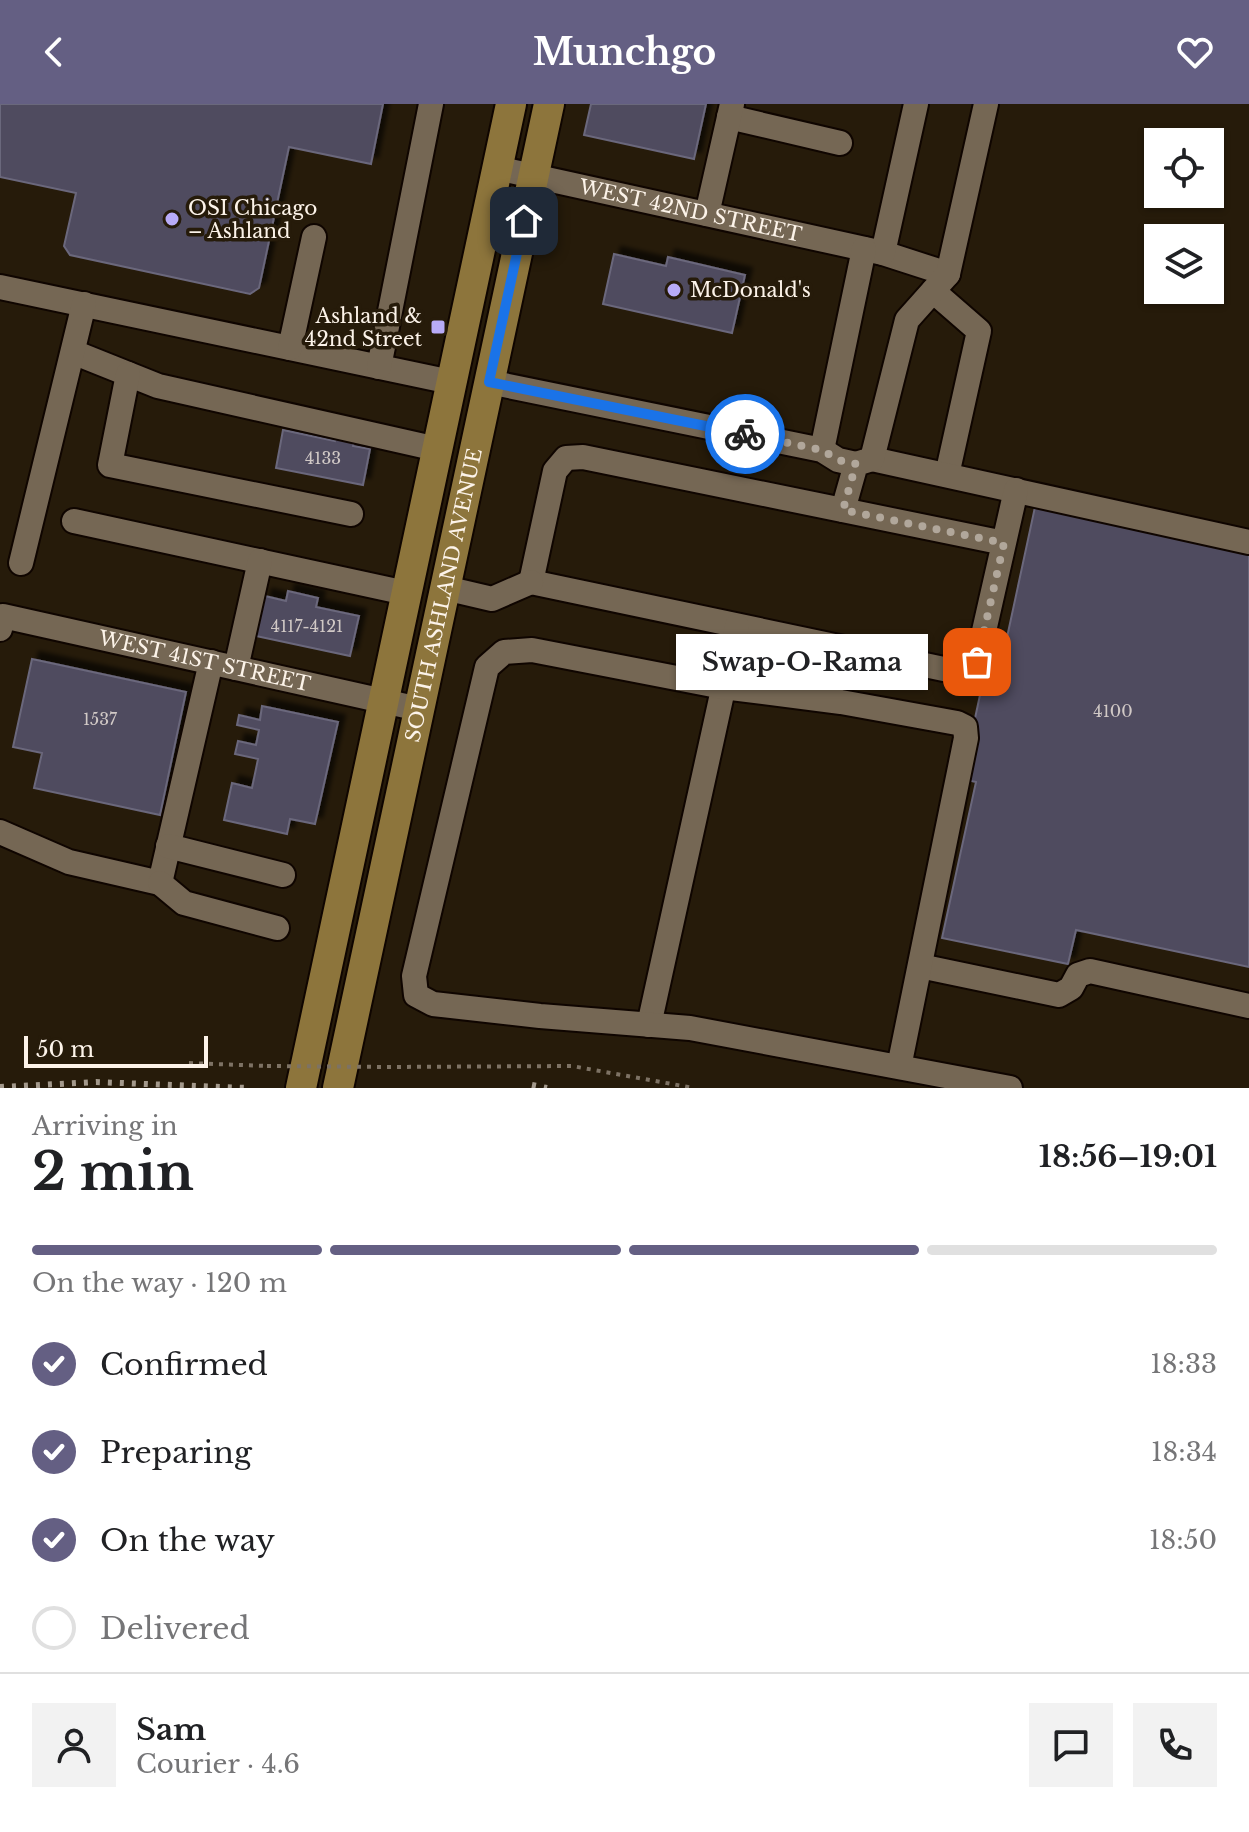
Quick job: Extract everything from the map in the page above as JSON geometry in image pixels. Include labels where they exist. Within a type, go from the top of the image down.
[{"type":"main road","name":"SOUTH ASHLAND AVENUE","points":[[301,1088],[511,104]]},
{"type":"main road","name":"SOUTH ASHLAND AVENUE","points":[[338,1088],[549,104]]},
{"type":"street","points":[[379,367],[431,104]]},
{"type":"street","points":[[822,450],[916,104]]},
{"type":"street","points":[[843,510],[864,462],[907,320],[940,283],[986,104]]},
{"type":"street","points":[[707,214],[730,110],[840,143]]},
{"type":"street","name":"WEST 42ND STREET","points":[[497,168],[874,251],[940,283]]},
{"type":"street","points":[[290,348],[314,237]]},
{"type":"street","points":[[940,283],[979,331],[947,475]]},
{"type":"street","points":[[0,287],[451,382]]},
{"type":"street","points":[[21,563],[84,304]]},
{"type":"street","points":[[73,352],[158,386],[437,449]]},
{"type":"street","points":[[128,374],[110,465],[351,514]]},
{"type":"street","points":[[489,382],[822,450],[838,460],[947,475],[1249,542]]},
{"type":"street","points":[[531,582],[555,471],[566,458],[583,457],[1004,543]]},
{"type":"street","points":[[445,588],[492,599],[531,582],[958,672],[971,669],[977,662],[1016,490]]},
{"type":"street","points":[[74,521],[406,593]]},
{"type":"street","points":[[236,668],[260,561]]},
{"type":"street","name":"WEST 41ST STREET","points":[[0,629],[3,616],[419,709]]},
{"type":"street","points":[[649,1025],[737,626]]},
{"type":"street","points":[[899,1067],[966,738],[965,727],[841,702],[723,687],[532,650],[504,652],[487,667],[414,976],[416,995],[433,1004],[690,1028],[1010,1088]]},
{"type":"street","points":[[160,883],[211,662]]},
{"type":"street","points":[[0,832],[69,862],[160,883],[184,903],[277,928]]},
{"type":"street","points":[[168,846],[283,875]]},
{"type":"street","points":[[920,966],[1059,995],[1071,988],[1078,975],[1090,971],[1249,1006]]},
{"type":"path","points":[[189,1063],[387,1067],[572,1066],[694,1088]]},
{"type":"building","name":"OSI Chicago – Ashland","points":[[0,104],[383,104],[371,164],[289,147],[259,288],[250,294],[70,255],[64,246],[76,193],[0,177]]},
{"type":"building","points":[[591,104],[706,104],[694,159],[584,135]]},
{"type":"building","name":"McDonald's","points":[[614,254],[666,266],[668,257],[745,275],[732,333],[603,304]]},
{"type":"building","points":[[283,430],[335,441],[336,437],[354,441],[353,446],[370,449],[363,485],[276,468]]},
{"type":"building","points":[[1035,507],[1249,553],[1249,967],[1076,930],[1068,964],[942,938],[976,782],[962,779],[992,639],[1006,642]]},
{"type":"building","points":[[288,591],[318,598],[316,607],[359,616],[350,656],[256,636],[265,596],[286,601]]},
{"type":"building","points":[[32,659],[186,692],[160,815],[34,788],[42,753],[13,747]]},
{"type":"building","points":[[262,706],[338,722],[315,824],[290,819],[287,834],[224,820],[232,783],[252,788],[258,759],[235,754],[238,741],[256,745],[259,730],[237,725],[239,715],[260,720]]},
{"type":"railway","points":[[0,1087],[96,1082],[247,1088]]},
{"type":"railway","points":[[532,1085],[547,1088]]},
{"type":"way so far","points":[[745,434],[822,450],[838,460],[856,464],[843,510],[1004,543],[977,662]]},
{"type":"place","name":"OSI Chicago – Ashland","points":[[172,219]]},
{"type":"place","name":"McDonald's","points":[[674,290]]},
{"type":"place","name":"Ashland & 42nd Street","points":[[438,327]]},
{"type":"place","name":"Swap-O-Rama","points":[[977,662]]},
{"type":"route","points":[[524,221],[489,382],[745,434]]}]
